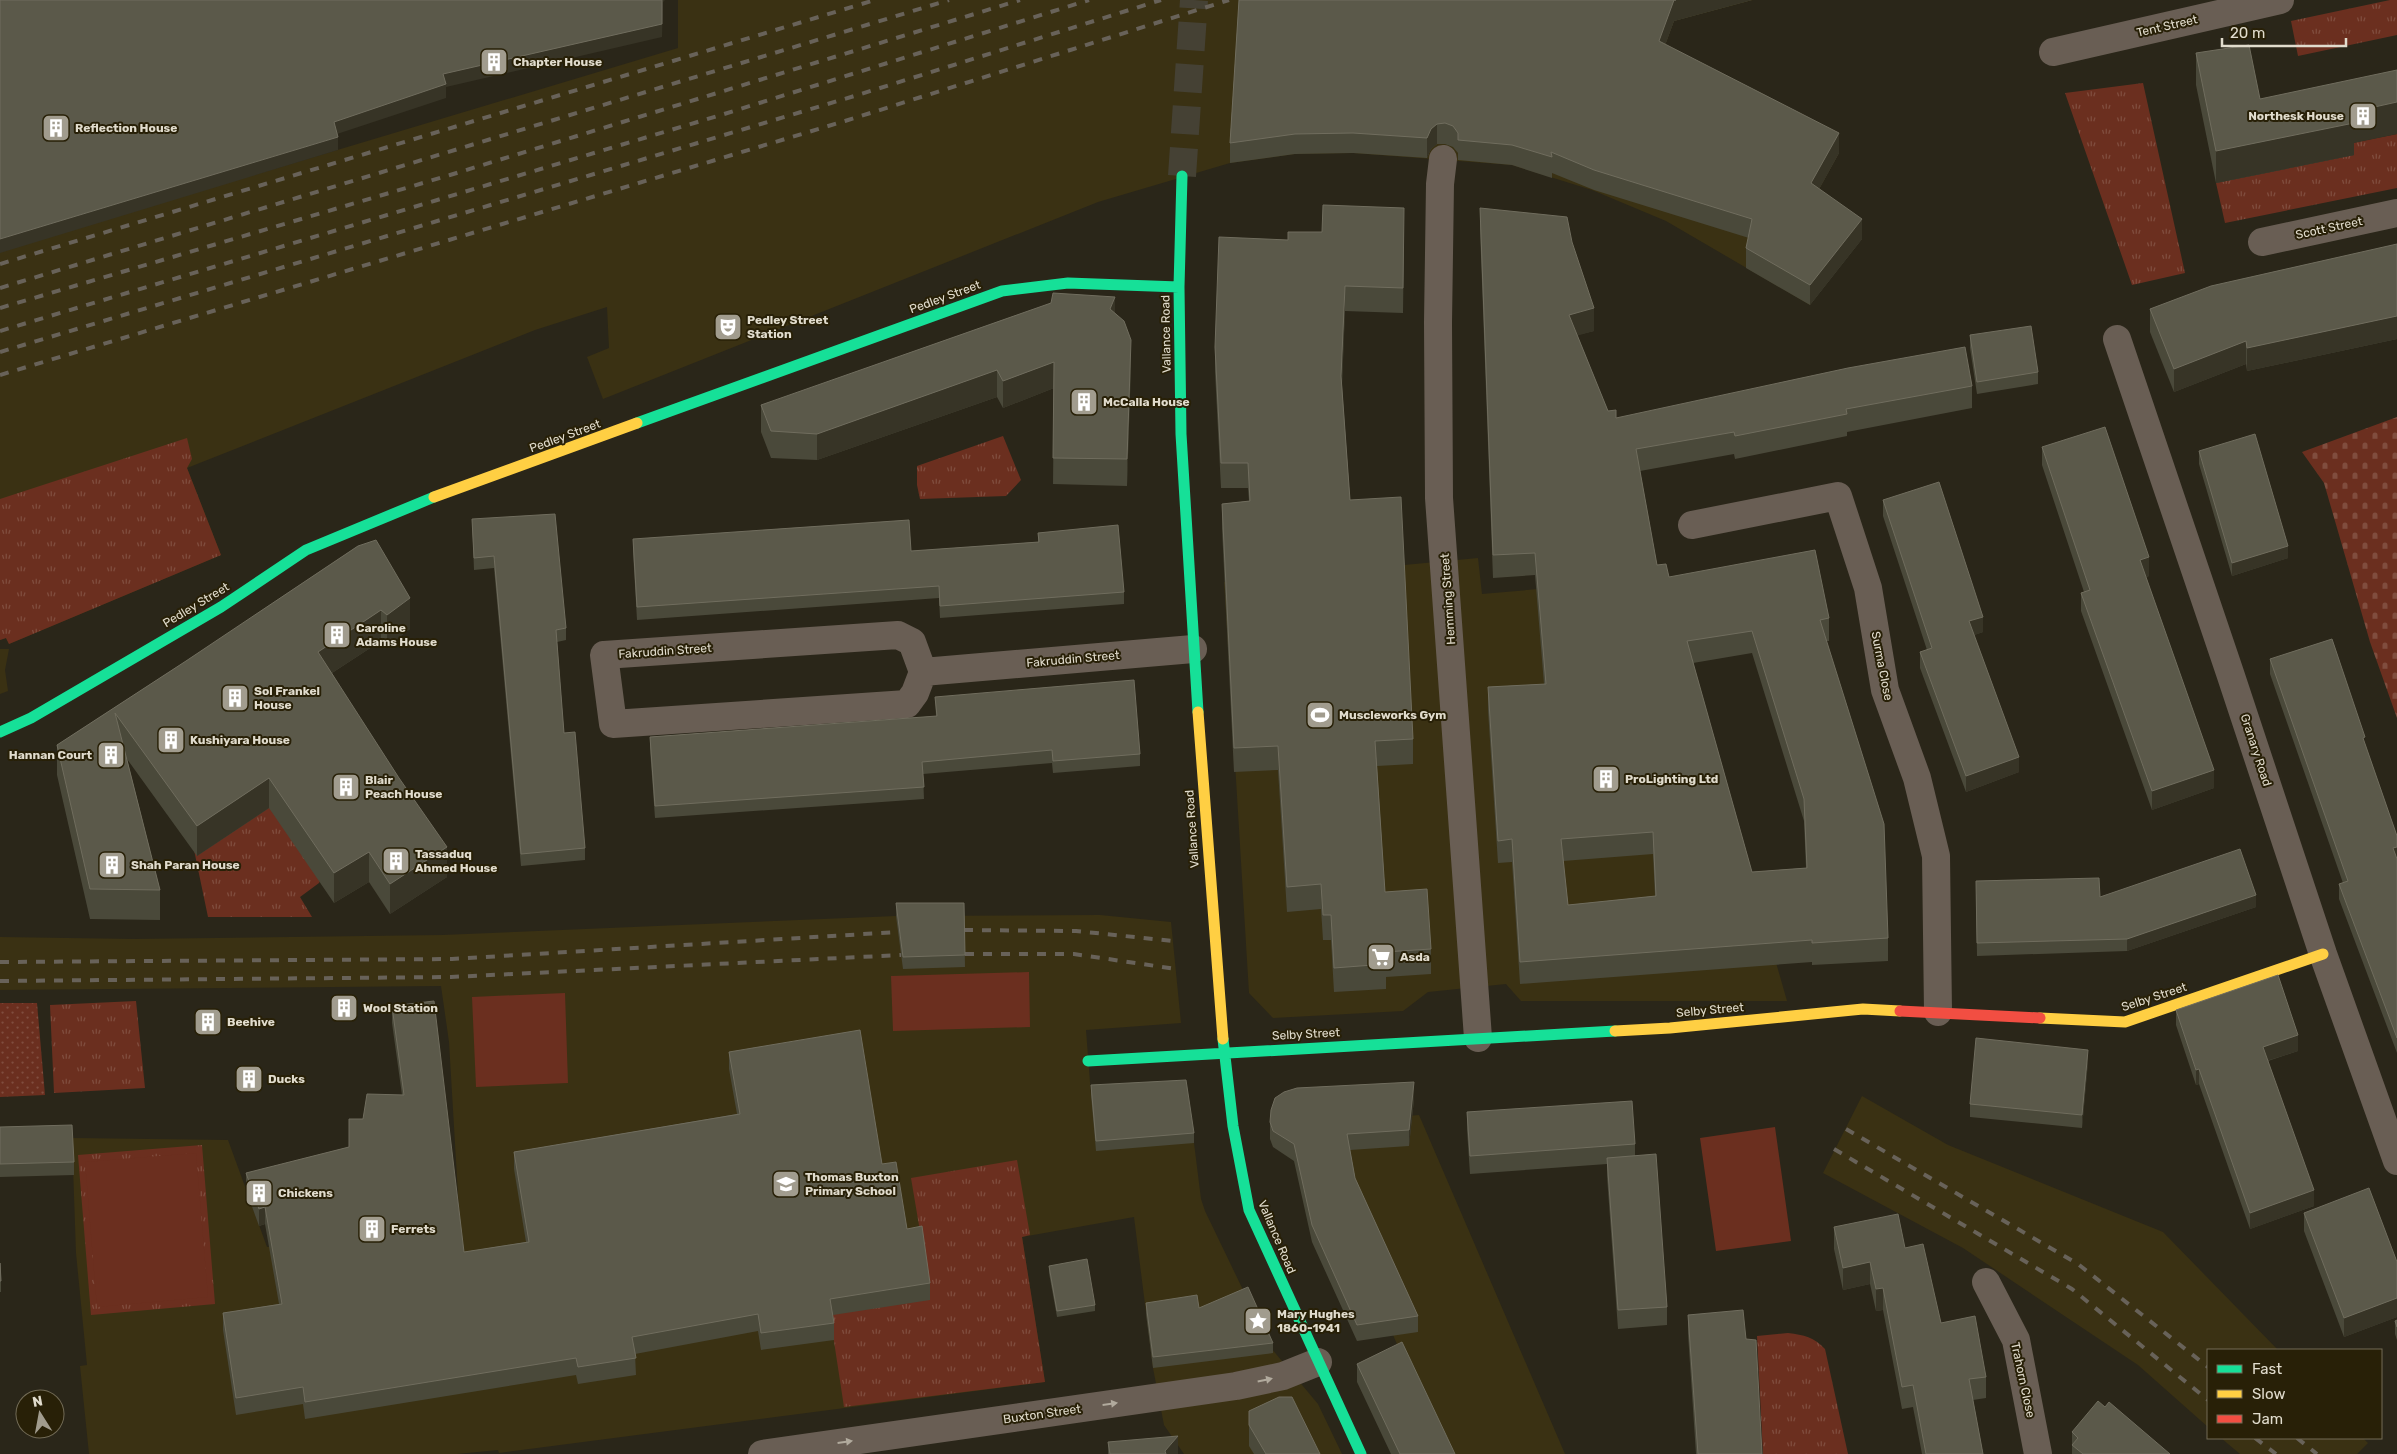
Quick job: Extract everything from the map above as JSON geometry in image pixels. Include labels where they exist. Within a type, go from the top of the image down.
[{"type":"street","name":"Tent Street","points":[[2053,52],[2083,47],[2280,0]]},
{"type":"street","name":"Hemming Street","points":[[1443,159],[1440,184],[1438,322],[1440,498],[1478,1038]]},
{"type":"street","name":"Vallance Road","points":[[1182,176],[1179,287],[1181,434],[1193,649],[1224,1053],[1240,1170],[1248,1210],[1360,1454]]},
{"type":"street","name":"Scott Street","points":[[2262,242],[2397,214]]},
{"type":"street","name":"Pedley Street","points":[[0,732],[39,713],[222,606],[306,550],[428,499],[1002,291],[1037,285],[1122,284],[1179,287]]},
{"type":"street","name":"Granary Road","points":[[2117,339],[2323,954],[2397,1161]]},
{"type":"street","name":"Surma Close","points":[[1692,525],[1838,496],[1868,588],[1885,690],[1917,778],[1936,856],[1938,1012]]},
{"type":"street","name":"Fakruddin Street","points":[[898,635],[912,642],[923,672],[915,693],[907,704],[613,724],[604,655],[898,635]]},
{"type":"street","name":"Fakruddin Street","points":[[923,672],[1193,649]]},
{"type":"street","name":"Selby Street","points":[[1088,1061],[1670,1028],[1863,1009],[2125,1022],[2323,954]]},
{"type":"street","name":"Trahorn Close","points":[[1986,1282],[2016,1340],[2038,1454]]},
{"type":"street","name":"Buxton Street","points":[[762,1454],[1236,1386],[1284,1376],[1318,1362]]},
{"type":"shaded area","points":[[678,0],[1753,0],[1674,21],[1659,62],[1839,153],[1811,204],[1810,305],[1666,221],[1592,190],[1512,165],[1353,153],[1295,154],[1230,163],[1098,202],[603,399],[587,357],[609,348],[607,307],[535,330],[187,468],[221,555],[9,644],[6,638],[0,640],[0,251],[678,48]]},
{"type":"shaded area","points":[[1478,558],[1482,594],[1666,578],[1787,1001],[1521,1001],[1506,984],[1428,992],[1403,1011],[1273,1018],[1249,993],[1224,582]]},
{"type":"shaded area","points":[[0,649],[9,649],[5,670],[8,691],[0,694]]},
{"type":"shaded area","name":"Thomas Buxton Primary School","points":[[1100,915],[1171,922],[1181,1023],[1086,1030],[1091,1095],[1191,1119],[1201,1199],[1205,1211],[1271,1348],[1318,1404],[1342,1454],[1184,1454],[1164,1425],[1153,1368],[1134,1217],[1022,1237],[1045,1382],[499,1453],[498,1450],[457,1454],[89,1454],[80,1366],[87,1365],[76,1253],[72,1138],[228,1140],[267,1247],[460,1228],[449,1042],[441,986],[0,990],[0,937],[134,939],[442,935],[896,916]]},
{"type":"shaded area","points":[[1862,1096],[1948,1145],[2163,1232],[2277,1349],[2207,1349],[2207,1426],[2138,1365],[1963,1248],[1823,1173]]},
{"type":"shaded area","points":[[1419,1115],[1565,1454],[1443,1454],[1305,1125]]},
{"type":"shaded area","points":[[2222,1439],[2364,1439],[2368,1443],[2357,1454],[2240,1454]]},
{"type":"green space","points":[[2397,0],[2397,35],[2298,56],[2291,21]]},
{"type":"green space","points":[[2143,83],[2185,273],[2132,285],[2065,93]]},
{"type":"green space","points":[[2397,134],[2397,188],[2225,223],[2216,183],[2354,155],[2352,143]]},
{"type":"green space","points":[[2397,417],[2397,718],[2370,642],[2324,483],[2302,452]]},
{"type":"green space","points":[[1003,436],[1021,480],[1006,496],[920,499],[917,485],[917,466]]},
{"type":"green space","points":[[187,438],[192,459],[187,468],[221,555],[9,644],[6,638],[0,640],[0,499]]},
{"type":"green space","points":[[268,803],[326,871],[319,883],[300,897],[312,917],[208,917],[193,845]]},
{"type":"green space","points":[[1029,972],[1030,1027],[893,1031],[891,976]]},
{"type":"green space","points":[[565,993],[568,1083],[476,1087],[472,997]]},
{"type":"green space","points":[[136,1001],[145,1088],[54,1093],[50,1005]]},
{"type":"green space","points":[[0,1003],[37,1003],[45,1095],[0,1097]]},
{"type":"green space","points":[[1775,1127],[1791,1241],[1716,1251],[1700,1138]]},
{"type":"green space","points":[[202,1145],[215,1304],[91,1315],[78,1155]]},
{"type":"green space","points":[[196,1153],[208,1297],[97,1307],[85,1162]]},
{"type":"green space","points":[[1017,1160],[1030,1235],[1022,1237],[1045,1382],[844,1407],[828,1302],[922,1243],[911,1178]]},
{"type":"green space","points":[[1788,1333],[1808,1337],[1825,1349],[1848,1454],[1763,1454],[1757,1336]]},
{"type":"building","points":[[0,0],[662,0],[662,24],[443,74],[446,84],[334,122],[338,137],[0,239]]},
{"type":"building","points":[[1239,0],[1674,0],[1659,41],[1839,133],[1811,183],[1862,219],[1810,285],[1746,248],[1752,219],[1594,170],[1551,152],[1552,157],[1512,145],[1458,140],[1458,133],[1453,126],[1445,123],[1437,124],[1431,129],[1427,138],[1353,133],[1295,134],[1230,143]]},
{"type":"building","points":[[2249,45],[2260,99],[2397,70],[2397,102],[2352,112],[2354,123],[2216,151],[2196,53]]},
{"type":"building","points":[[1323,205],[1404,208],[1403,288],[1345,286],[1341,376],[1350,500],[1401,497],[1413,739],[1375,741],[1385,892],[1427,889],[1431,949],[1385,952],[1386,964],[1334,968],[1331,915],[1323,915],[1321,884],[1287,887],[1278,746],[1234,748],[1222,504],[1250,501],[1248,463],[1221,463],[1215,347],[1219,237],[1288,240],[1288,232],[1322,232]]},
{"type":"building","points":[[1480,208],[1567,217],[1572,242],[1594,308],[1569,315],[1608,411],[1616,410],[1616,418],[1848,368],[1965,347],[1972,386],[1846,409],[1847,414],[1735,436],[1734,432],[1636,449],[1657,565],[1666,564],[1669,577],[1815,550],[1829,618],[1820,620],[1884,824],[1888,938],[1812,943],[1812,940],[1520,962],[1512,839],[1498,841],[1488,687],[1546,684],[1535,553],[1493,555]],"holes":[[[1752,631],[1804,799],[1807,868],[1752,872],[1687,641]],[[1653,832],[1656,896],[1568,905],[1561,839]]]},
{"type":"building","points":[[2397,244],[2397,316],[2247,348],[2246,341],[2174,369],[2150,309],[2211,286]]},
{"type":"building","points":[[1053,293],[1115,297],[1110,309],[1124,321],[1131,340],[1127,459],[1053,458],[1054,362],[1003,381],[997,370],[817,434],[771,431],[761,405],[1051,303]]},
{"type":"building","points":[[2031,326],[2038,372],[1977,382],[1970,335]]},
{"type":"building","points":[[2105,427],[2149,557],[2140,560],[2214,770],[2152,791],[2081,593],[2090,590],[2042,447]]},
{"type":"building","points":[[2255,434],[2288,546],[2232,563],[2199,451]]},
{"type":"building","points":[[1939,482],[1983,617],[1969,621],[2019,757],[1966,776],[1920,652],[1932,648],[1883,500]]},
{"type":"building","points":[[555,514],[566,628],[556,630],[564,733],[575,732],[585,848],[521,854],[494,556],[474,558],[472,519]]},
{"type":"building","points":[[909,520],[911,551],[1039,542],[1038,533],[1118,525],[1124,592],[940,606],[939,586],[637,607],[633,539]]},
{"type":"building","points":[[376,540],[410,598],[387,615],[381,610],[318,652],[399,778],[447,847],[390,884],[369,852],[334,873],[269,778],[197,826],[115,713],[160,890],[90,889],[57,745],[358,546]]},
{"type":"building","points":[[2332,639],[2365,737],[2363,738],[2397,836],[2397,847],[2393,848],[2397,859],[2397,1038],[2339,884],[2348,881],[2270,659]]},
{"type":"building","points":[[1134,680],[1140,754],[1053,761],[1052,750],[922,762],[924,787],[655,806],[650,737],[937,716],[935,697]]},
{"type":"building","points":[[2240,849],[2256,895],[2127,939],[1977,943],[1976,881],[2099,878],[2100,897]]},
{"type":"building","points":[[896,903],[964,903],[965,955],[903,957]]},
{"type":"building","points":[[2278,975],[2298,1035],[2263,1047],[2314,1190],[2250,1213],[2199,1069],[2196,1070],[2176,1010]]},
{"type":"building","points":[[434,1001],[464,1252],[529,1242],[514,1152],[740,1114],[729,1052],[860,1030],[882,1164],[896,1162],[907,1229],[922,1226],[930,1283],[830,1299],[834,1323],[761,1333],[758,1314],[632,1337],[636,1358],[578,1367],[576,1358],[305,1402],[303,1387],[236,1398],[223,1313],[282,1304],[265,1207],[259,1209],[246,1173],[349,1147],[349,1119],[363,1119],[367,1094],[404,1095],[392,1006]]},
{"type":"building","points":[[1976,1038],[2088,1050],[2082,1115],[1970,1104]]},
{"type":"building","points":[[1186,1080],[1194,1133],[1096,1141],[1091,1085]]},
{"type":"building","points":[[1414,1082],[1409,1130],[1347,1134],[1355,1178],[1418,1316],[1357,1325],[1312,1225],[1294,1144],[1273,1131],[1270,1122],[1271,1110],[1275,1098],[1284,1092],[1297,1088]]},
{"type":"building","points":[[1632,1101],[1635,1144],[1470,1156],[1467,1112]]},
{"type":"building","points":[[72,1125],[74,1162],[0,1164],[0,1127]]},
{"type":"building","points":[[1656,1154],[1667,1307],[1618,1310],[1607,1158]]},
{"type":"building","points":[[2369,1188],[2397,1262],[2397,1298],[2344,1318],[2304,1213]]},
{"type":"building","points":[[1898,1214],[1905,1248],[1923,1244],[1941,1323],[1975,1316],[1986,1377],[1969,1379],[1983,1454],[1926,1454],[1913,1385],[1902,1387],[1883,1288],[1876,1289],[1870,1262],[1843,1268],[1834,1227]]},
{"type":"building","points":[[1087,1259],[1095,1305],[1057,1311],[1049,1266]]},
{"type":"building","points":[[1248,1287],[1273,1343],[1153,1357],[1146,1303],[1197,1295],[1199,1308]]},
{"type":"building","points":[[1743,1310],[1746,1339],[1756,1340],[1762,1454],[1698,1454],[1688,1315]]},
{"type":"building","points":[[1402,1342],[1455,1454],[1400,1454],[1357,1364]]},
{"type":"building","points":[[1279,1397],[1292,1397],[1320,1454],[1266,1454],[1249,1425],[1249,1411]]},
{"type":"building","points":[[2098,1401],[2105,1407],[2109,1402],[2170,1454],[2083,1454],[2072,1445],[2078,1438],[2072,1432]]},
{"type":"building","points":[[1178,1436],[1165,1451],[1166,1454],[1110,1454],[1108,1442]]},
{"type":"tunnel","points":[[1182,176],[1194,0]]},
{"type":"railway","points":[[0,264],[875,0]]},
{"type":"railway","points":[[0,288],[949,0]]},
{"type":"railway","points":[[0,308],[450,175],[1020,0]]},
{"type":"railway","points":[[0,331],[721,115],[1089,0]]},
{"type":"railway","points":[[0,352],[861,94],[1161,0]]},
{"type":"railway","points":[[0,375],[845,121],[1229,0]]},
{"type":"railway","points":[[964,930],[1076,931],[1173,941]]},
{"type":"railway","points":[[0,962],[452,959],[898,932]]},
{"type":"railway","points":[[965,954],[1074,954],[1176,969]]},
{"type":"railway","points":[[0,981],[451,977],[901,955]]},
{"type":"railway","points":[[1846,1129],[2078,1264],[2207,1366]]},
{"type":"railway","points":[[1834,1149],[2072,1289],[2207,1399]]},
{"type":"railway","points":[[2256,1439],[2276,1454]]},
{"type":"railway","points":[[2298,1439],[2317,1454]]},
{"type":"traffic: fast","points":[[1182,176],[1179,287],[1181,434],[1198,712]]},
{"type":"traffic: fast","points":[[637,423],[1002,291],[1068,283],[1179,287]]},
{"type":"traffic: fast","points":[[0,732],[31,718],[221,607],[306,550],[434,497]]},
{"type":"traffic: fast","points":[[1088,1061],[1615,1031]]},
{"type":"traffic: fast","points":[[1223,1039],[1233,1126],[1249,1210],[1361,1454]]},
{"type":"traffic: slow","points":[[434,497],[637,423]]},
{"type":"traffic: slow","points":[[1198,712],[1223,1039]]},
{"type":"traffic: slow","points":[[2040,1018],[2125,1022],[2323,954]]},
{"type":"traffic: slow","points":[[1615,1031],[1670,1028],[1863,1009],[1900,1011]]},
{"type":"traffic: jam","points":[[1900,1011],[2040,1018]]},
{"type":"place","name":"Chapter House","points":[[494,62]]},
{"type":"place","name":"Northesk House","points":[[2363,116]]},
{"type":"place","name":"Reflection House","points":[[56,128]]},
{"type":"place","name":"Pedley Street Station","points":[[728,327]]},
{"type":"place","name":"McCalla House","points":[[1084,402]]},
{"type":"place","name":"Caroline Adams House","points":[[337,635]]},
{"type":"place","name":"Sol Frankel House","points":[[235,698]]},
{"type":"place","name":"Muscleworks Gym","points":[[1320,715]]},
{"type":"place","name":"Kushiyara House","points":[[171,740]]},
{"type":"place","name":"Hannan Court","points":[[111,755]]},
{"type":"place","name":"ProLighting Ltd","points":[[1606,779]]},
{"type":"place","name":"Blair Peach House","points":[[346,787]]},
{"type":"place","name":"Tassaduq Ahmed House","points":[[396,861]]},
{"type":"place","name":"Shah Paran House","points":[[112,865]]},
{"type":"place","name":"Asda","points":[[1381,957]]},
{"type":"place","name":"Wool Station","points":[[344,1008]]},
{"type":"place","name":"Beehive","points":[[208,1022]]},
{"type":"place","name":"Ducks","points":[[249,1079]]},
{"type":"place","name":"Thomas Buxton Primary School","points":[[786,1184]]},
{"type":"place","name":"Chickens","points":[[259,1193]]},
{"type":"place","name":"Ferrets","points":[[372,1229]]},
{"type":"place","name":"Mary Hughes 1860-1941","points":[[1258,1321]]}]
